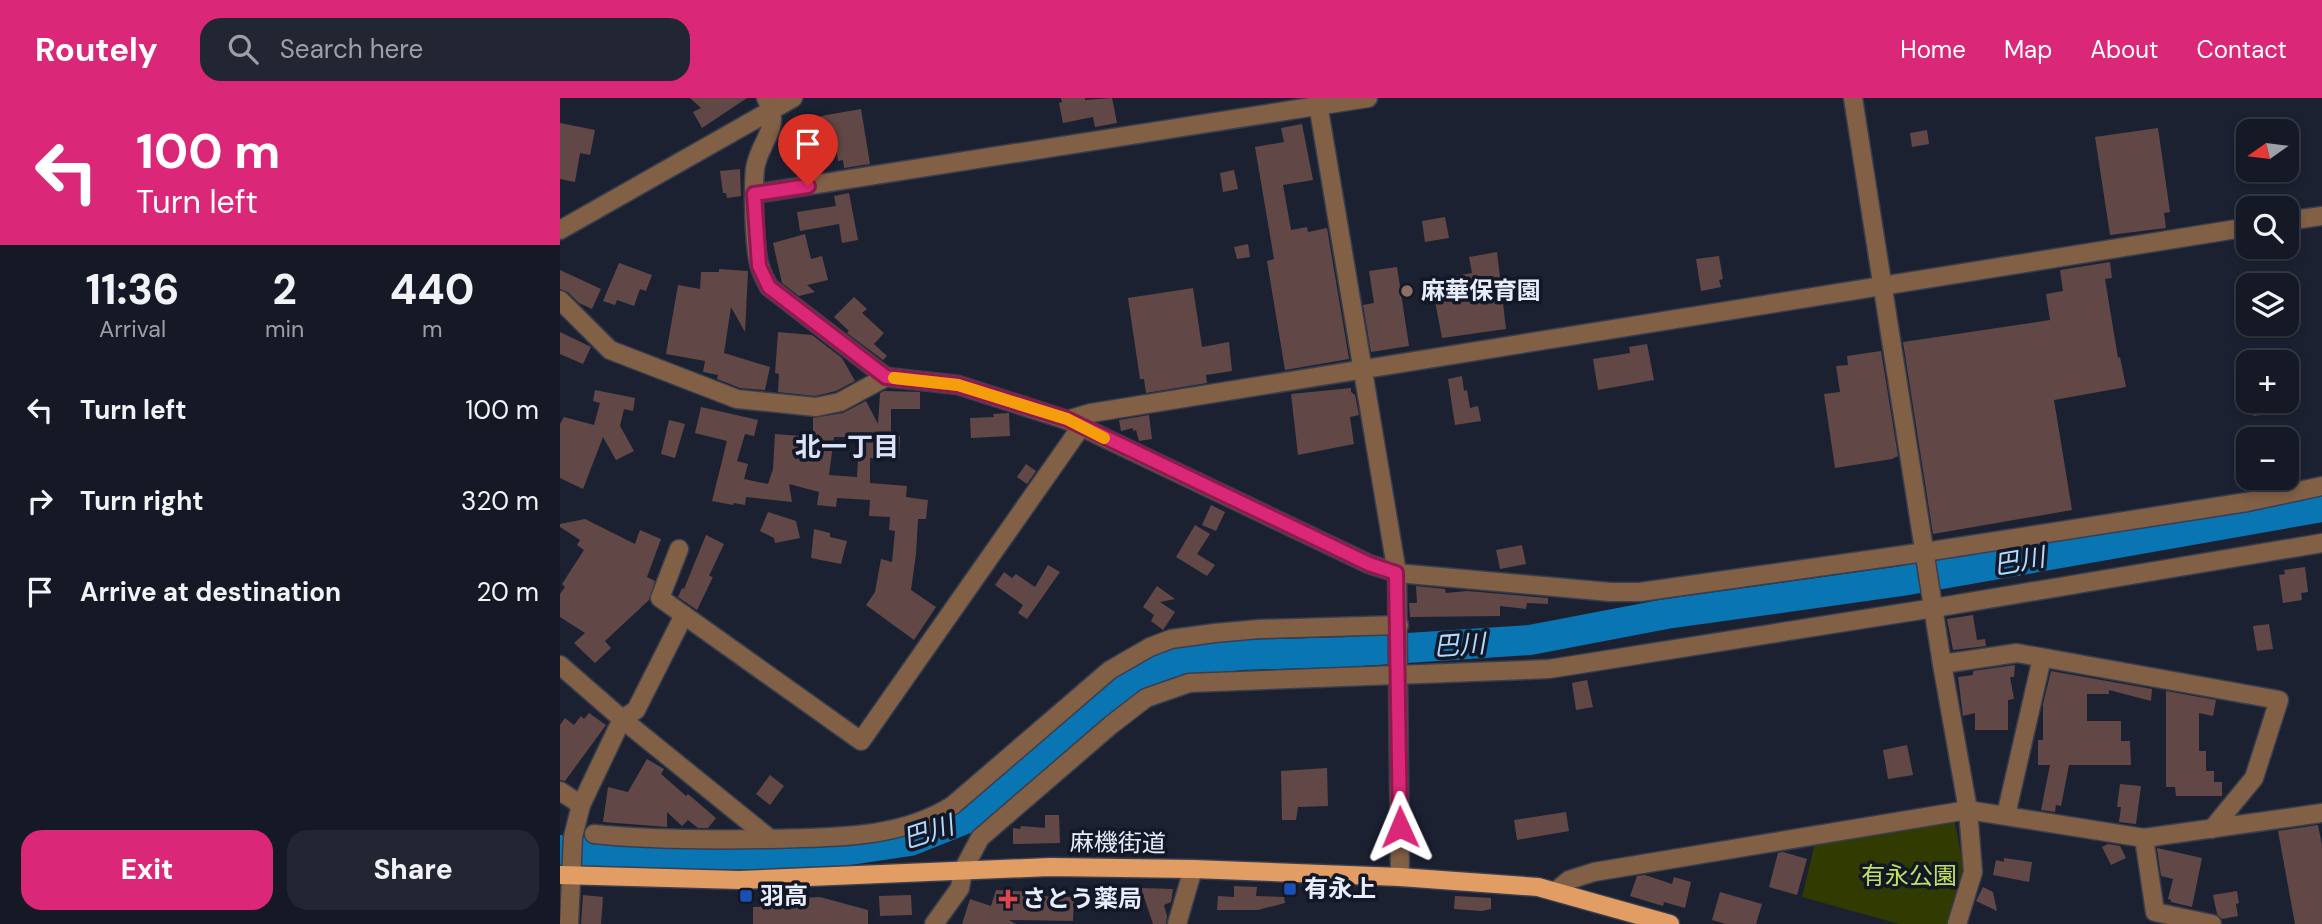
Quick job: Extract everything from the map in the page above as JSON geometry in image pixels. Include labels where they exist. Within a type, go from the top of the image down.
[{"type":"main road","name":"麻機街道","points":[[565,875],[739,880],[1050,867],[1400,877],[1538,887],[1631,919],[1670,924]]},
{"type":"street","points":[[560,230],[769,104],[793,98]]},
{"type":"street","points":[[754,194],[1317,102],[1368,98]]},
{"type":"street","points":[[1853,98],[1942,664],[1968,810],[1973,872],[1957,924]]},
{"type":"street","points":[[1317,102],[1396,573],[1399,625],[1400,877]]},
{"type":"street","points":[[769,104],[774,122],[756,166],[754,194],[759,266],[769,287],[886,377],[958,385],[1074,423],[1369,564],[1396,573],[1610,592],[1640,592],[1925,552],[2247,502],[2322,486]]},
{"type":"street","points":[[2299,219],[2322,216]]},
{"type":"street","points":[[679,549],[660,598],[861,741],[1074,423],[1091,413],[2236,230]]},
{"type":"street","points":[[560,300],[610,350],[737,399],[816,407],[840,401],[886,377]]},
{"type":"street","points":[[934,924],[960,888],[963,870],[980,838],[1146,698],[1189,683],[1549,669],[2322,543]]},
{"type":"street","points":[[569,924],[565,875],[581,805],[622,719],[636,710],[684,615]]},
{"type":"street","points":[[594,834],[630,838],[769,838],[857,835],[888,830],[937,815],[953,805],[1110,670],[1150,647],[1191,635],[1259,629],[1399,625]]},
{"type":"street","points":[[1942,664],[2017,653],[2278,700],[2254,778],[2212,829]]},
{"type":"street","points":[[2006,815],[2042,658]]},
{"type":"street","points":[[560,665],[769,838]]},
{"type":"street","points":[[560,791],[581,805]]},
{"type":"street","points":[[1556,891],[1569,880],[1594,872],[1968,810],[2144,838],[2322,813]]},
{"type":"street","points":[[2144,838],[2155,912],[2212,924]]},
{"type":"street","points":[[1177,924],[1193,869]]},
{"type":"green space","name":"有永公園","points":[[1954,820],[1964,866],[1947,924],[1899,924],[1802,897],[1815,843]]},
{"type":"building","points":[[690,98],[747,98],[702,128],[693,112],[701,108]]},
{"type":"building","points":[[1061,98],[1112,98],[1117,123],[1095,127],[1093,117],[1063,123],[1059,103],[1062,102]]},
{"type":"building","points":[[861,109],[870,164],[844,168],[843,160],[838,161],[835,139],[829,140],[821,116]]},
{"type":"building","points":[[560,123],[595,130],[590,155],[580,153],[575,182],[560,179]]},
{"type":"building","points":[[1302,124],[1313,180],[1283,185],[1291,230],[1307,227],[1308,232],[1327,228],[1349,359],[1285,370],[1267,261],[1274,259],[1255,147],[1284,142],[1281,128]]},
{"type":"building","points":[[2158,128],[2170,212],[2164,213],[2166,228],[2110,235],[2095,137]]},
{"type":"building","points":[[1927,130],[1929,144],[1912,147],[1910,133]]},
{"type":"building","points":[[740,169],[741,196],[727,198],[726,193],[723,193],[720,171]]},
{"type":"building","points":[[1234,170],[1238,189],[1223,192],[1220,173]]},
{"type":"building","points":[[849,193],[858,240],[842,243],[839,224],[800,231],[797,212],[836,206],[834,196]]},
{"type":"building","points":[[1445,217],[1449,238],[1425,242],[1422,221]]},
{"type":"building","points":[[805,234],[811,259],[822,256],[828,280],[807,285],[815,292],[799,296],[782,283],[773,243]]},
{"type":"building","points":[[1248,244],[1250,257],[1237,259],[1234,247]]},
{"type":"building","points":[[1497,252],[1506,329],[1442,338],[1431,280],[1472,273],[1469,257]]},
{"type":"building","points":[[1719,256],[1723,279],[1719,280],[1721,287],[1701,291],[1696,259]]},
{"type":"building","points":[[2110,262],[2112,278],[2105,279],[2118,358],[2120,357],[2126,387],[2054,400],[2072,510],[1933,534],[1903,342],[2050,320],[2046,294],[2063,291],[2060,270]]},
{"type":"building","points":[[619,263],[652,275],[646,291],[640,289],[634,306],[617,300],[615,305],[603,301]]},
{"type":"building","points":[[1397,267],[1409,346],[1371,352],[1363,305],[1374,303],[1369,271]]},
{"type":"building","points":[[719,269],[748,271],[745,332],[731,307],[724,353],[770,367],[765,390],[740,388],[717,379],[718,375],[703,372],[705,361],[666,354],[678,285],[700,289],[701,272],[719,272]]},
{"type":"building","points":[[560,270],[601,289],[592,309],[560,289]]},
{"type":"building","points":[[1193,288],[1202,347],[1229,342],[1232,371],[1206,375],[1207,383],[1146,393],[1144,379],[1140,379],[1128,298]]},
{"type":"building","points":[[854,297],[867,309],[862,313],[884,333],[874,344],[887,356],[883,360],[847,333],[849,331],[834,317]]},
{"type":"building","points":[[560,332],[591,347],[583,364],[560,354]]},
{"type":"building","points":[[778,332],[812,335],[842,358],[855,381],[836,391],[815,396],[778,392],[779,374],[775,373]]},
{"type":"building","points":[[1647,344],[1654,380],[1598,390],[1593,359],[1630,353],[1629,347]]},
{"type":"building","points":[[1881,351],[1898,456],[1835,468],[1824,394],[1840,392],[1836,366],[1848,365],[1847,356]]},
{"type":"building","points":[[1462,376],[1470,408],[1478,406],[1481,421],[1455,425],[1448,379]]},
{"type":"building","points":[[1351,388],[1359,415],[1350,417],[1354,444],[1298,455],[1291,394]]},
{"type":"building","points":[[595,390],[635,398],[633,411],[624,409],[620,426],[634,451],[616,460],[603,437],[583,489],[560,478],[560,424],[564,417],[594,425],[600,403],[593,401]]},
{"type":"building","points":[[920,392],[920,409],[891,409],[891,436],[900,436],[899,460],[870,458],[870,483],[907,486],[906,497],[928,500],[926,519],[918,519],[911,590],[936,607],[914,640],[866,605],[875,592],[881,559],[892,562],[895,531],[889,530],[890,517],[869,516],[870,500],[837,498],[836,507],[817,505],[819,492],[789,484],[792,502],[746,497],[745,505],[712,501],[727,441],[695,433],[701,407],[758,420],[754,436],[745,434],[737,461],[748,464],[744,479],[768,484],[773,469],[775,434],[813,437],[813,418],[843,413],[866,401],[878,424],[880,393]],"holes":[[[834,437],[859,437],[857,477],[829,475]]]},
{"type":"building","points":[[1009,413],[1010,436],[971,438],[970,418]]},
{"type":"building","points":[[2253,413],[2277,413],[2253,416]]},
{"type":"building","points":[[1149,415],[1152,439],[1139,441],[1133,428],[1121,431],[1119,420]]},
{"type":"building","points":[[669,420],[685,424],[675,458],[661,454]]},
{"type":"building","points":[[1026,464],[1036,471],[1027,484],[1017,477]]},
{"type":"building","points":[[1211,505],[1225,512],[1216,531],[1202,525]]},
{"type":"building","points":[[768,512],[796,521],[800,538],[775,543],[774,538],[760,531]]},
{"type":"building","points":[[585,519],[635,544],[640,530],[661,539],[647,577],[655,581],[649,600],[605,641],[611,648],[595,663],[574,643],[585,633],[560,617],[560,594],[565,587],[562,584],[584,550],[577,545],[580,540],[560,527],[560,524]]},
{"type":"building","points":[[1195,525],[1210,534],[1197,554],[1215,565],[1207,576],[1176,557]]},
{"type":"building","points":[[814,529],[847,541],[841,564],[811,558]]},
{"type":"building","points":[[706,535],[724,544],[709,576],[713,577],[697,610],[678,597],[682,588],[684,589]]},
{"type":"building","points":[[1522,545],[1526,564],[1500,569],[1496,550]]},
{"type":"building","points":[[1048,565],[1060,572],[1027,619],[1018,613],[1023,605],[995,585],[1004,572],[1012,578],[1016,574],[1035,587]]},
{"type":"building","points":[[2305,567],[2308,592],[2301,593],[2302,600],[2283,603],[2279,575],[2285,574],[2284,570]]},
{"type":"building","points":[[1157,586],[1175,599],[1160,602],[1175,612],[1163,630],[1151,621],[1154,615],[1143,607]]},
{"type":"building","points":[[1416,586],[1445,589],[1446,593],[1467,591],[1548,598],[1548,604],[1527,603],[1526,609],[1500,606],[1500,616],[1410,617],[1409,603],[1417,603]]},
{"type":"building","points":[[1973,615],[1977,640],[1985,639],[1986,646],[1953,650],[1947,619]]},
{"type":"building","points":[[2269,624],[2273,649],[2257,651],[2253,626]]},
{"type":"building","points":[[2015,665],[2014,677],[2010,677],[2014,699],[2008,700],[2008,730],[1975,730],[1975,713],[1963,716],[1958,677],[1973,675],[1973,671]]},
{"type":"building","points":[[2051,671],[2152,689],[2151,701],[2109,690],[2109,694],[2087,694],[2087,721],[2121,721],[2121,741],[2130,741],[2131,765],[2069,765],[2061,806],[2056,805],[2055,812],[2041,810],[2050,765],[2038,765],[2038,740],[2043,740],[2043,704]]},
{"type":"building","points":[[1587,680],[1593,707],[1576,710],[1572,683]]},
{"type":"building","points":[[2166,691],[2216,700],[2213,716],[2199,713],[2199,751],[2206,751],[2206,771],[2214,771],[2214,782],[2222,782],[2222,796],[2176,796],[2175,787],[2166,787]]},
{"type":"building","points":[[589,713],[606,725],[565,781],[560,780],[560,725],[565,718],[574,725],[581,716],[584,719]]},
{"type":"building","points":[[1907,745],[1913,775],[1888,779],[1883,750]]},
{"type":"building","points":[[647,759],[664,769],[661,774],[716,818],[708,828],[698,828],[688,820],[682,826],[667,812],[667,827],[603,822],[608,787],[628,792]]},
{"type":"building","points":[[1327,768],[1328,806],[1298,807],[1296,820],[1282,820],[1281,771]]},
{"type":"building","points":[[770,775],[784,786],[770,805],[756,794]]},
{"type":"building","points":[[2120,784],[2141,786],[2136,824],[2119,822],[2121,807],[2117,807]]},
{"type":"building","points":[[1566,812],[1569,831],[1517,840],[1514,820]]},
{"type":"building","points":[[1045,815],[1059,815],[1060,843],[1013,844],[1013,828],[1045,828]]},
{"type":"building","points":[[2318,825],[2322,845],[2322,924],[2295,924],[2278,831]]},
{"type":"building","points":[[2108,844],[2120,846],[2126,858],[2111,865],[2102,847]]},
{"type":"building","points":[[2157,848],[2202,858],[2192,907],[2168,899],[2173,879],[2161,876]]},
{"type":"building","points":[[1778,853],[1807,859],[1797,895],[1769,887]]},
{"type":"building","points":[[2004,858],[2032,862],[2029,882],[1993,875],[1996,860],[2004,862]]},
{"type":"building","points":[[1645,875],[1672,884],[1674,877],[1691,882],[1685,908],[1664,902],[1663,906],[1630,896],[1637,876]]},
{"type":"building","points":[[1234,886],[1257,887],[1256,896],[1284,897],[1285,903],[1258,910],[1217,910],[1218,896],[1234,897]]},
{"type":"building","points":[[1983,887],[1993,892],[1997,911],[1976,901]]},
{"type":"building","points":[[1141,888],[1173,889],[1171,902],[1164,905],[1166,924],[1153,924]]},
{"type":"building","points":[[996,890],[1035,892],[1034,896],[1074,897],[1073,921],[1009,920],[1016,924],[962,924],[970,899],[991,906]]},
{"type":"building","points":[[2237,891],[2238,916],[2222,919],[2217,914],[2213,895]]},
{"type":"building","points":[[1720,892],[1762,904],[1756,924],[1726,924],[1712,920]]},
{"type":"building","points":[[583,895],[603,897],[601,924],[581,924]]},
{"type":"building","points":[[911,895],[912,915],[880,916],[879,896]]},
{"type":"building","points":[[1455,896],[1491,898],[1491,909],[1454,909]]},
{"type":"building","points":[[820,897],[868,910],[868,924],[753,924],[753,907],[784,906],[784,899]]},
{"type":"waterway","name":"巴川","points":[[560,850],[661,856],[830,853],[910,841],[965,819],[1121,686],[1169,663],[1241,655],[1346,652],[1530,640],[1666,614],[1902,581],[2322,507]]},
{"type":"slow traffic","points":[[894,378],[958,385],[1067,419],[1104,438]]},
{"type":"place","name":"麻華保育園","points":[[1407,291]]},
{"type":"place","name":"有永上","points":[[1290,889]]},
{"type":"place","name":"羽高","points":[[746,896]]},
{"type":"place","name":"さとう薬局","points":[[1008,899]]},
{"type":"district","name":"北一丁目","points":[[847,447]]},
{"type":"route","points":[[808,186],[754,194],[759,266],[769,287],[886,377],[958,385],[1067,419],[1369,564],[1396,573],[1399,625],[1400,827]]}]
